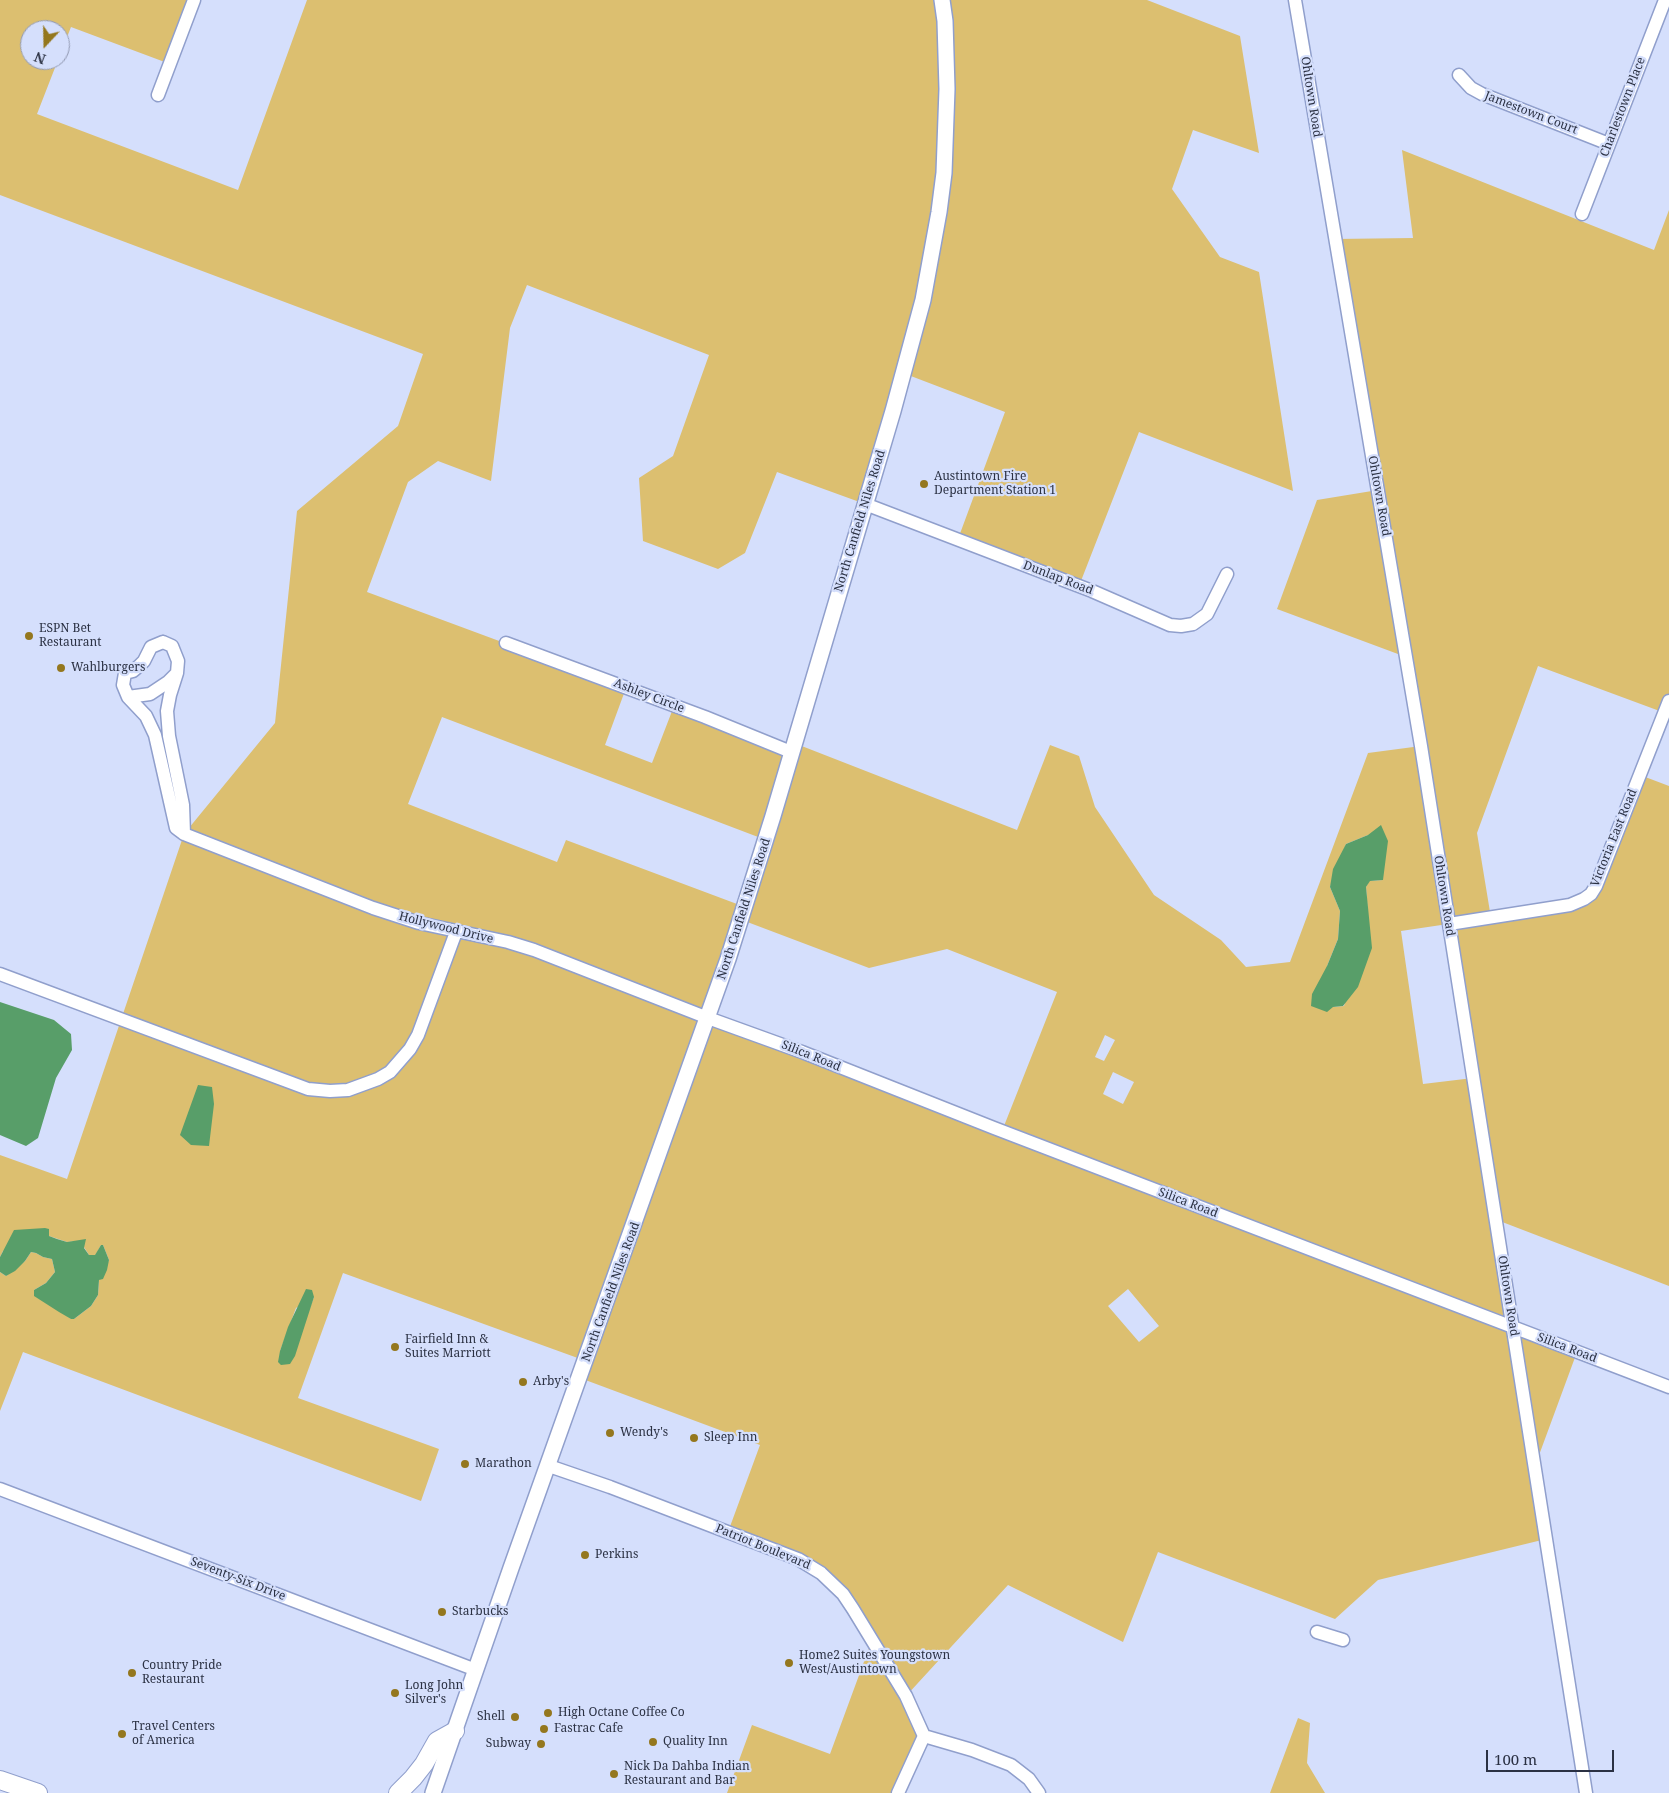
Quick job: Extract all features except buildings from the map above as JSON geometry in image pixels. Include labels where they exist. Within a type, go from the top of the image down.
[{"type":"highway","points":[[398,1793],[424,1764],[437,1741],[455,1731]]},
{"type":"highway","points":[[0,1780],[38,1793]]},
{"type":"main road","name":"North Canfield Niles Road","points":[[433,1793],[708,1018],[748,900],[895,402],[923,300],[944,173],[947,88],[946,40],[942,0]]},
{"type":"street","points":[[158,96],[194,0]]},
{"type":"street","name":"Ohltown Road","points":[[1295,0],[1383,517],[1514,1328],[1586,1793]]},
{"type":"street","name":"Charlestown Place","points":[[1582,214],[1664,0]]},
{"type":"street","name":"Jamestown Court","points":[[1459,75],[1470,88],[1482,94],[1609,144]]},
{"type":"street","name":"Dunlap Road","points":[[865,504],[1092,591],[1170,625],[1193,624],[1207,614],[1227,574]]},
{"type":"street","points":[[163,642],[172,646],[178,661],[177,673],[167,711],[169,736],[183,805],[184,834],[176,828],[162,759],[153,729],[141,709],[128,697],[123,685],[125,673],[134,671],[144,661],[151,647],[163,642]]},
{"type":"street","name":"Ashley Circle","points":[[506,643],[705,717],[791,752]]},
{"type":"street","points":[[128,697],[150,694],[168,682],[177,673]]},
{"type":"street","name":"Victoria East Road","points":[[1449,924],[1570,905],[1584,900],[1591,894],[1596,886],[1669,701]]},
{"type":"street","name":"Hollywood Drive","points":[[184,834],[373,908],[419,923],[508,942],[534,950],[708,1018]]},
{"type":"street","points":[[0,974],[308,1089],[348,1090],[364,1086],[390,1072],[410,1050],[418,1035],[456,932]]},
{"type":"street","name":"Silica Road","points":[[708,1018],[802,1052],[994,1128],[1669,1387]]},
{"type":"street","name":"Patriot Boulevard","points":[[549,1466],[610,1487],[798,1559],[822,1572],[843,1594],[853,1609],[906,1696],[924,1736]]},
{"type":"street","name":"Seventy-Six Drive","points":[[0,1489],[476,1670]]},
{"type":"street","points":[[1317,1632],[1343,1640]]},
{"type":"street","points":[[898,1793],[924,1736],[972,1750],[1011,1765],[1029,1779],[1039,1793]]},
{"type":"shaded area","points":[[0,0],[194,0],[170,64],[71,27],[70,30],[70,20],[20,20],[20,70],[54,70],[37,114],[238,190],[307,0],[1147,0],[1240,36],[1259,153],[1193,130],[1172,189],[1220,257],[1259,272],[1293,491],[1139,432],[1079,586],[958,539],[1005,412],[903,373],[865,504],[777,472],[745,553],[718,569],[643,541],[639,478],[673,456],[709,355],[527,285],[510,328],[491,481],[438,461],[408,482],[367,592],[626,688],[605,745],[652,763],[674,706],[791,752],[794,743],[1017,830],[1050,745],[1079,756],[1095,807],[1154,895],[1221,940],[1246,967],[1290,962],[1368,753],[1421,746],[1406,657],[1277,609],[1317,500],[1378,490],[1335,239],[1413,238],[1402,150],[1654,250],[1669,210],[1669,701],[1665,713],[1538,666],[1477,833],[1491,918],[1584,899],[1640,775],[1669,786],[1669,1286],[1497,1220],[1514,1328],[1577,1352],[1535,1466],[1546,1539],[1378,1580],[1335,1619],[1158,1552],[1123,1642],[1008,1585],[906,1696],[924,1736],[898,1793],[727,1793],[752,1725],[830,1754],[872,1640],[831,1580],[728,1532],[760,1445],[580,1378],[586,1361],[343,1273],[298,1398],[439,1449],[421,1501],[23,1352],[0,1411],[0,1272],[6,1276],[25,1261],[31,1252],[52,1259],[55,1272],[46,1283],[34,1290],[71,1319],[74,1319],[91,1306],[98,1295],[99,1280],[109,1260],[103,1245],[101,1245],[95,1256],[89,1255],[80,1241],[67,1242],[49,1236],[3,1251],[0,1257],[0,1155],[67,1179],[184,834],[275,723],[297,511],[398,426],[423,354],[0,195]],"holes":[[[442,717],[766,840],[745,907],[566,840],[557,862],[408,804]],[[1368,835],[1383,880],[1369,881],[1366,887],[1368,915],[1344,1006],[1333,1007],[1327,966],[1338,939],[1340,911],[1330,887],[1346,844]],[[742,920],[869,968],[947,949],[1057,992],[1002,1131],[708,1018]],[[1448,924],[1473,1078],[1423,1084],[1401,931]],[[1105,1035],[1115,1040],[1104,1061],[1095,1057]],[[1113,1072],[1134,1082],[1123,1104],[1103,1094]],[[1128,1289],[1159,1326],[1139,1342],[1108,1306]],[[314,1297],[306,1318],[280,1351],[296,1308]]]},
{"type":"shaded area","points":[[1381,825],[1388,841],[1383,880],[1370,881],[1366,887],[1372,948],[1358,987],[1343,1006],[1333,1007],[1327,1012],[1311,1006],[1312,994],[1327,966],[1338,939],[1340,911],[1330,887],[1333,869],[1346,844],[1368,835]]},
{"type":"shaded area","points":[[0,1002],[54,1020],[71,1034],[72,1050],[56,1078],[38,1138],[26,1146],[0,1135]]},
{"type":"shaded area","points":[[198,1085],[212,1087],[214,1104],[209,1146],[191,1145],[180,1135]]},
{"type":"shaded area","points":[[49,1229],[49,1236],[67,1242],[86,1239],[84,1248],[89,1255],[95,1255],[101,1245],[103,1245],[109,1260],[103,1279],[99,1280],[98,1295],[91,1306],[74,1319],[34,1296],[34,1290],[46,1283],[55,1272],[52,1259],[31,1252],[15,1271],[6,1276],[0,1272],[0,1257],[14,1230]]},
{"type":"shaded area","points":[[306,1289],[312,1290],[314,1297],[295,1356],[290,1364],[281,1365],[278,1362],[280,1351],[288,1327]]},
{"type":"shaded area","points":[[1298,1718],[1310,1723],[1307,1763],[1325,1793],[1270,1793]]},
{"type":"place","name":"Austintown Fire Department Station 1","points":[[924,484]]},
{"type":"place","name":"ESPN Bet Restaurant","points":[[29,636]]},
{"type":"place","name":"Wahlburgers","points":[[61,668]]},
{"type":"place","name":"Fairfield Inn & Suites Marriott","points":[[395,1347]]},
{"type":"place","name":"Arby's","points":[[523,1382]]},
{"type":"place","name":"Wendy's","points":[[610,1433]]},
{"type":"place","name":"Sleep Inn","points":[[694,1438]]},
{"type":"place","name":"Marathon","points":[[465,1464]]},
{"type":"place","name":"Perkins","points":[[585,1555]]},
{"type":"place","name":"Starbucks","points":[[442,1612]]},
{"type":"place","name":"Home2 Suites Youngstown West/Austintown","points":[[789,1663]]},
{"type":"place","name":"Country Pride Restaurant","points":[[132,1673]]},
{"type":"place","name":"Long John Silver's","points":[[395,1693]]},
{"type":"place","name":"High Octane Coffee Co","points":[[548,1713]]},
{"type":"place","name":"Shell","points":[[515,1717]]},
{"type":"place","name":"Fastrac Cafe","points":[[544,1729]]},
{"type":"place","name":"Travel Centers of America","points":[[122,1734]]},
{"type":"place","name":"Quality Inn","points":[[653,1742]]},
{"type":"place","name":"Subway","points":[[541,1744]]},
{"type":"place","name":"Nick Da Dahba Indian Restaurant and Bar","points":[[614,1774]]}]
